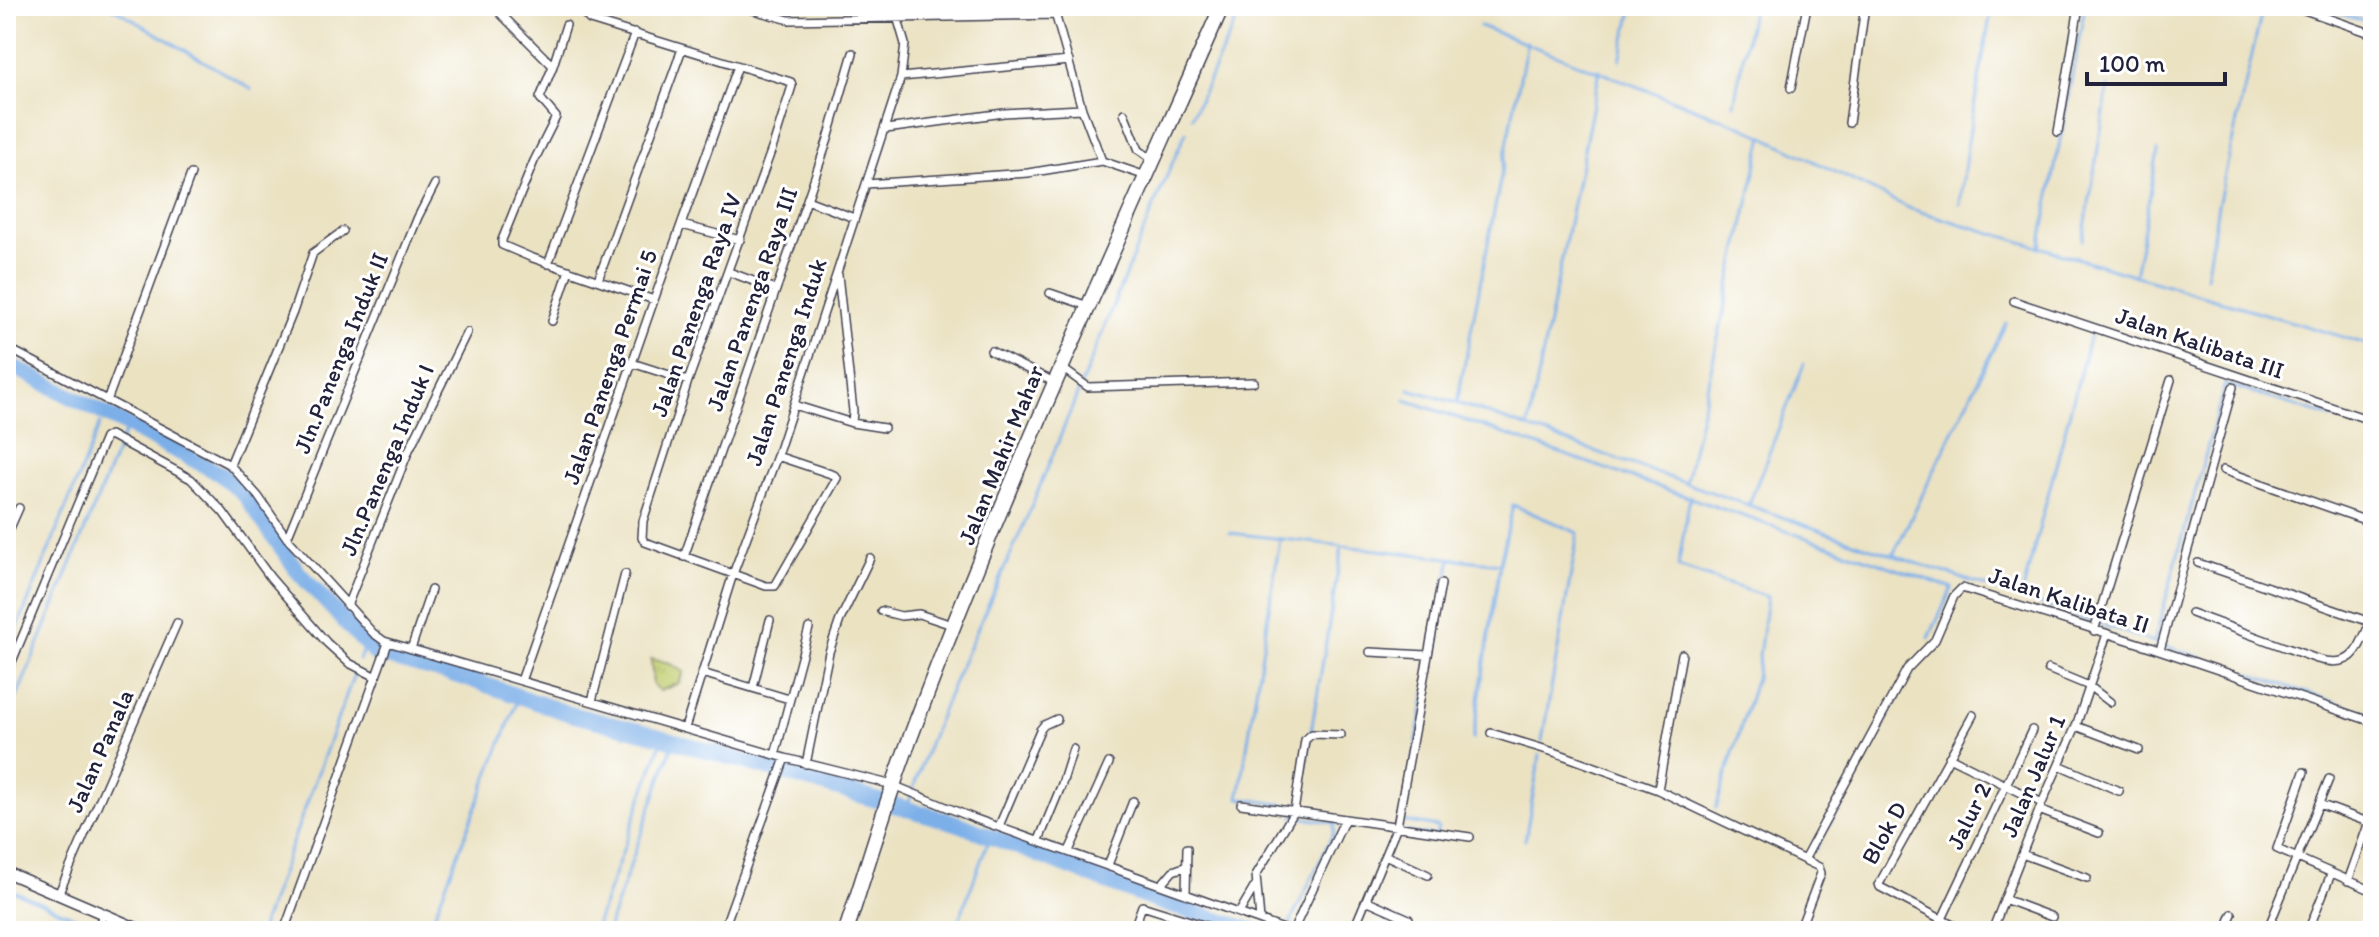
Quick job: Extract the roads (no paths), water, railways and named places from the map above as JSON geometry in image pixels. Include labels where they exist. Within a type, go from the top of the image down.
[{"type":"highway","name":"Jalan Mahir Mahar","points":[[846,931],[892,788],[1054,382],[1222,6]]},
{"type":"street","points":[[6,19],[13,6]]},
{"type":"street","points":[[493,6],[553,66]]},
{"type":"street","points":[[587,6],[586,18],[738,66]]},
{"type":"street","points":[[739,6],[766,10],[789,20],[1056,15]]},
{"type":"street","name":"Jalan Panenga Induk","points":[[685,728],[733,574],[777,456],[886,129],[901,77],[905,44],[894,6]]},
{"type":"street","points":[[1053,6],[1082,109],[1102,161]]},
{"type":"street","points":[[1791,88],[1807,6]]},
{"type":"street","points":[[1849,123],[1865,6]]},
{"type":"street","points":[[2058,132],[2079,6]]},
{"type":"street","points":[[2293,6],[2373,34]]},
{"type":"street","points":[[566,25],[540,98],[554,113],[556,120],[534,161],[502,242],[508,249],[654,300]]},
{"type":"street","points":[[548,264],[635,33]]},
{"type":"street","points":[[598,280],[682,49]]},
{"type":"street","name":"Jalan Panenga Raya III","points":[[684,557],[807,200],[853,53]]},
{"type":"street","points":[[901,77],[1069,61]]},
{"type":"street","name":"Jalan Panenga Raya IV","points":[[684,557],[645,542],[641,527],[688,381],[729,272],[792,86],[791,82],[738,66]]},
{"type":"street","name":"Jalan Panenga Permai 5","points":[[521,681],[738,66]]},
{"type":"street","points":[[886,129],[1004,113],[1082,109]]},
{"type":"street","points":[[1124,113],[1139,150],[1153,160]]},
{"type":"street","points":[[866,184],[1028,173],[1102,161],[1146,176]]},
{"type":"street","points":[[107,401],[191,174]]},
{"type":"street","name":"Jln.Panenga Induk II","points":[[287,538],[418,217],[435,184]]},
{"type":"street","points":[[807,200],[854,218]]},
{"type":"street","points":[[682,225],[740,240]]},
{"type":"street","points":[[230,465],[293,312],[313,253],[343,231]]},
{"type":"street","points":[[552,321],[569,270]]},
{"type":"street","points":[[729,272],[775,289]]},
{"type":"street","points":[[837,273],[852,423]]},
{"type":"street","points":[[1050,293],[1088,306]]},
{"type":"street","name":"Jalan Kalibata III","points":[[2014,301],[2373,421]]},
{"type":"street","name":"Jln.Panenga Induk I","points":[[347,606],[409,450],[467,332]]},
{"type":"street","points":[[6,347],[230,465],[258,496],[287,538],[387,646],[411,649],[685,728],[775,755],[784,762],[806,764],[892,788],[1291,931],[1345,819]]},
{"type":"street","points":[[991,351],[1054,382]]},
{"type":"street","points":[[632,363],[688,381]]},
{"type":"street","points":[[1061,367],[1088,387],[1254,382]]},
{"type":"street","points":[[2094,631],[2171,380]]},
{"type":"street","points":[[2160,650],[2233,387]]},
{"type":"street","points":[[794,405],[852,423],[884,428]]},
{"type":"street","points":[[6,676],[105,438],[110,435],[202,488],[270,577],[327,643],[349,663],[376,677]]},
{"type":"street","points":[[684,557],[775,586],[836,481],[834,475],[777,456]]},
{"type":"street","points":[[2223,470],[2373,523]]},
{"type":"street","points":[[6,537],[19,508]]},
{"type":"street","points":[[806,764],[832,644],[870,558]]},
{"type":"street","points":[[2191,613],[2333,663],[2343,662],[2355,654],[2372,623],[2198,563]]},
{"type":"street","points":[[592,701],[625,574]]},
{"type":"street","points":[[1353,931],[1397,826],[1441,584]]},
{"type":"street","name":"Jalan Kalibata II","points":[[1804,860],[1907,669],[1935,640],[1958,590],[1967,589],[2160,650],[2373,722]]},
{"type":"street","points":[[411,649],[431,590]]},
{"type":"street","points":[[881,611],[901,616],[919,614],[955,626]]},
{"type":"street","points":[[753,688],[770,620]]},
{"type":"street","name":"Jalan Panala","points":[[58,895],[177,623]]},
{"type":"street","points":[[775,755],[809,628]]},
{"type":"street","name":"Jalan Jalur 1","points":[[1992,931],[2040,806],[2076,726],[2107,634]]},
{"type":"street","points":[[284,931],[387,646]]},
{"type":"street","points":[[1370,652],[1427,655]]},
{"type":"street","points":[[1658,790],[1682,654]]},
{"type":"street","points":[[2048,669],[2089,686],[2110,702]]},
{"type":"street","points":[[702,673],[789,699]]},
{"type":"street","name":"Blok D","points":[[1964,931],[1879,884],[1973,715]]},
{"type":"street","points":[[999,826],[1040,730],[1057,719]]},
{"type":"street","points":[[2076,726],[2139,750]]},
{"type":"street","name":"Jalur 2","points":[[1942,919],[2032,730]]},
{"type":"street","points":[[1491,733],[1658,790],[1819,867],[1822,870],[1799,931]]},
{"type":"street","points":[[1260,920],[1256,875],[1294,812],[1306,737],[1312,734],[1341,735]]},
{"type":"street","points":[[1039,840],[1073,749]]},
{"type":"street","points":[[1949,757],[2040,806],[2099,833]]},
{"type":"street","points":[[723,931],[784,762]]},
{"type":"street","points":[[1069,851],[1109,763]]},
{"type":"street","points":[[2059,765],[2119,791]]},
{"type":"street","points":[[2304,772],[2277,848],[2373,891]]},
{"type":"street","points":[[2267,931],[2329,779]]},
{"type":"street","points":[[1108,865],[1133,801]]},
{"type":"street","points":[[1241,804],[1470,837]]},
{"type":"street","points":[[2319,804],[2371,823]]},
{"type":"street","points":[[2348,881],[2373,811]]},
{"type":"street","points":[[1186,894],[1187,848]]},
{"type":"street","points":[[2022,854],[2087,878]]},
{"type":"street","points":[[1385,855],[1428,875]]},
{"type":"street","points":[[1161,885],[1173,871],[1187,866]]},
{"type":"street","points":[[6,872],[143,931]]},
{"type":"street","points":[[2308,931],[2331,874]]},
{"type":"street","points":[[1239,913],[1255,886]]},
{"type":"street","points":[[2004,899],[2052,917]]},
{"type":"street","points":[[1366,900],[1409,919]]},
{"type":"street","points":[[1133,931],[1142,906],[1222,931]]},
{"type":"street","points":[[97,931],[103,914]]},
{"type":"street","points":[[2225,931],[2232,914]]},
{"type":"street","points":[[1192,931],[1195,922]]},
{"type":"waterway","points":[[110,6],[251,89]]},
{"type":"waterway","points":[[261,6],[277,13],[280,6]]},
{"type":"waterway","points":[[1192,117],[1243,6]]},
{"type":"waterway","points":[[1620,60],[1633,6]]},
{"type":"waterway","points":[[1734,104],[1753,6]]},
{"type":"waterway","points":[[1960,204],[1992,6]]},
{"type":"waterway","points":[[2040,248],[2085,6]]},
{"type":"waterway","points":[[2206,277],[2218,205],[2263,6]]},
{"type":"waterway","points":[[2316,6],[2373,24]]},
{"type":"waterway","points":[[2367,22],[2373,7]]},
{"type":"waterway","points":[[1480,26],[1746,128],[1911,209],[2373,346]]},
{"type":"waterway","points":[[1457,403],[1527,42]]},
{"type":"waterway","points":[[1528,427],[1600,70]]},
{"type":"waterway","points":[[2083,240],[2108,87]]},
{"type":"waterway","points":[[907,808],[949,694],[1030,510],[1186,132]]},
{"type":"waterway","points":[[1686,482],[1763,136]]},
{"type":"waterway","points":[[2135,276],[2158,151]]},
{"type":"waterway","points":[[1893,555],[2006,323]]},
{"type":"waterway","points":[[2021,598],[2090,335]]},
{"type":"waterway","points":[[6,363],[219,473],[243,493],[299,573],[375,654],[469,679],[570,714],[647,733],[959,824],[1153,900],[1254,931]]},
{"type":"waterway","points":[[1749,504],[1804,364]]},
{"type":"waterway","points":[[2154,642],[2225,384],[2373,430]]},
{"type":"waterway","points":[[1409,389],[1862,545],[2373,715]]},
{"type":"waterway","points":[[1406,400],[1952,588],[1929,638]]},
{"type":"waterway","points":[[6,656],[100,424]]},
{"type":"waterway","points":[[6,724],[125,431]]},
{"type":"waterway","points":[[1690,496],[1678,567],[1767,597],[1756,678],[1716,808]]},
{"type":"waterway","points":[[1500,563],[1513,505],[1578,533],[1542,741]]},
{"type":"waterway","points":[[1230,533],[1500,564],[1473,739]]},
{"type":"waterway","points":[[1280,539],[1239,798],[1286,805],[1286,810]]},
{"type":"waterway","points":[[1311,732],[1342,546]]},
{"type":"waterway","points":[[1334,823],[1436,836],[1438,827],[1402,821],[1451,558]]},
{"type":"waterway","points":[[359,660],[365,644]]},
{"type":"waterway","points":[[391,660],[478,678],[621,724],[869,792]]},
{"type":"waterway","points":[[1815,850],[1915,667]]},
{"type":"waterway","points":[[260,931],[354,674]]},
{"type":"waterway","points":[[428,931],[519,697]]},
{"type":"waterway","points":[[594,931],[663,738]]},
{"type":"waterway","points":[[1299,811],[1310,739]]},
{"type":"waterway","points":[[607,931],[674,741]]},
{"type":"waterway","points":[[1525,840],[1540,755]]},
{"type":"waterway","points":[[1288,927],[1334,832],[1334,823],[1293,816]]},
{"type":"waterway","points":[[955,931],[990,836]]},
{"type":"waterway","points":[[6,888],[107,931]]},
{"type":"waterway","points":[[2361,931],[2371,900]]}]
